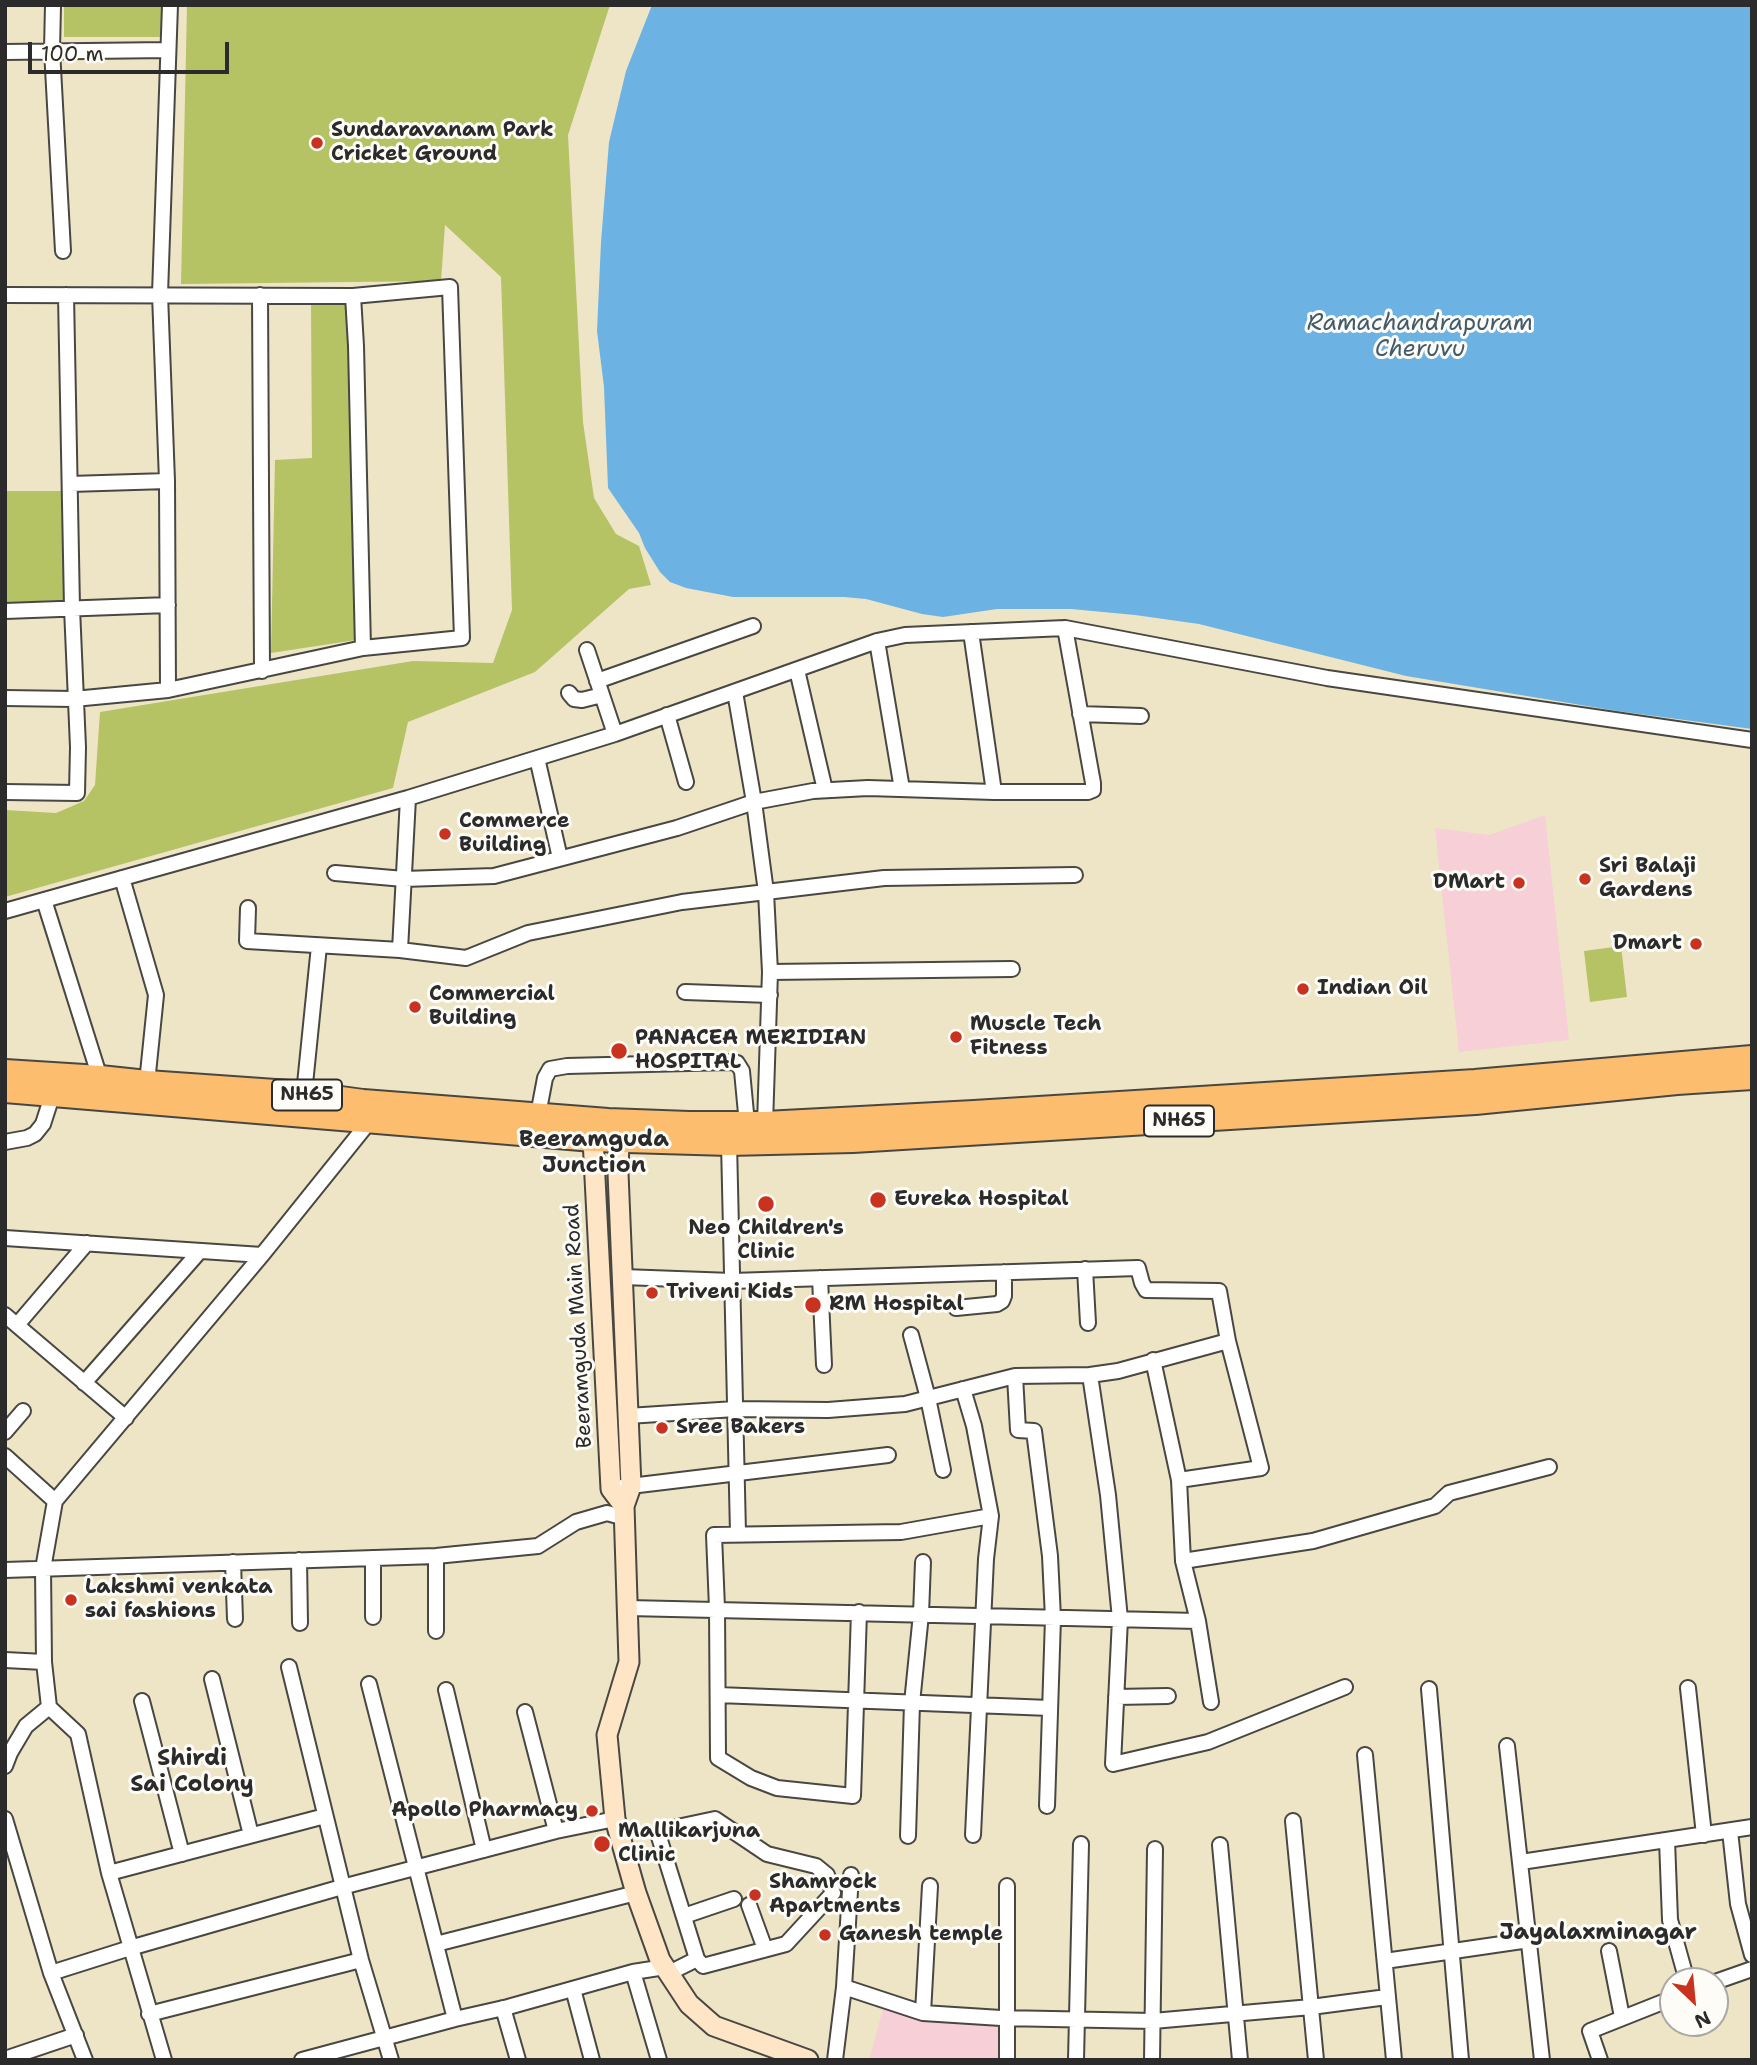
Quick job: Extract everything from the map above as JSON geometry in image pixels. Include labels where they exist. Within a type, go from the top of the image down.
[{"type":"highway","name":"NH65","points":[[5,1090],[182,1095],[369,1122],[593,1139],[729,1143],[853,1140],[984,1123],[1752,1058]]},
{"type":"highway","name":"NH65","points":[[5,1072],[148,1083],[182,1095]]},
{"type":"highway","name":"NH65","points":[[215,1098],[304,1094],[363,1102],[676,1124],[984,1123],[1475,1102],[1752,1077]]},
{"type":"main road","name":"Beeramguda Main Road","points":[[593,1139],[611,1489]]},
{"type":"main road","name":"Beeramguda Main Road","points":[[618,1140],[631,1486],[625,1512],[629,1662],[607,1735],[615,1819],[636,1893],[667,1970],[688,2004],[714,2026],[808,2060]]},
{"type":"main road","points":[[611,1489],[625,1512]]},
{"type":"street","points":[[53,5],[52,50],[63,251]]},
{"type":"street","points":[[168,690],[167,481],[160,294],[170,5]]},
{"type":"street","points":[[5,52],[168,50]]},
{"type":"street","points":[[5,295],[353,296],[450,287],[462,638],[363,648],[168,690],[75,699],[5,698]]},
{"type":"street","points":[[5,792],[77,793],[66,295]]},
{"type":"street","points":[[260,295],[262,671]]},
{"type":"street","points":[[353,296],[363,648]]},
{"type":"street","points":[[69,484],[167,481]]},
{"type":"street","points":[[5,611],[169,605]]},
{"type":"street","points":[[569,693],[574,699],[582,700],[599,688],[753,626]]},
{"type":"street","points":[[335,873],[404,879],[494,876],[677,828],[754,802],[825,790],[868,788],[1088,792],[1093,790],[1093,783],[1065,628]]},
{"type":"street","points":[[5,911],[408,798],[615,734],[877,641],[905,635],[1065,628],[1327,678],[1752,740]]},
{"type":"street","points":[[971,632],[994,792]]},
{"type":"street","points":[[877,641],[902,789]]},
{"type":"street","points":[[587,650],[615,734]]},
{"type":"street","points":[[797,670],[825,790]]},
{"type":"street","points":[[735,692],[766,892],[770,972],[770,995],[756,1124]]},
{"type":"street","points":[[1080,714],[1141,716]]},
{"type":"street","points":[[667,715],[686,782]]},
{"type":"street","points":[[537,758],[560,859]]},
{"type":"street","points":[[400,950],[408,798]]},
{"type":"street","points":[[248,908],[247,941],[400,950],[466,958],[528,933],[682,902],[884,878],[1075,875]]},
{"type":"street","points":[[122,878],[156,995],[148,1083]]},
{"type":"street","points":[[44,900],[100,1078]]},
{"type":"street","points":[[304,1094],[319,946]]},
{"type":"street","points":[[770,972],[1012,969]]},
{"type":"street","points":[[685,992],[770,995]]},
{"type":"street","points":[[538,1115],[545,1078],[551,1069],[567,1066],[730,1062],[737,1063],[743,1071],[756,1124]]},
{"type":"street","points":[[5,1142],[35,1134],[43,1124],[52,1093]]},
{"type":"street","points":[[164,2060],[109,1873],[78,1734],[50,1707],[44,1662],[43,1569],[55,1501],[262,1255],[369,1122]]},
{"type":"street","points":[[729,1143],[738,1533]]},
{"type":"street","points":[[5,1238],[262,1255]]},
{"type":"street","points":[[17,1325],[87,1244]]},
{"type":"street","points":[[84,1382],[201,1251]]},
{"type":"street","points":[[622,1277],[732,1281],[1138,1268],[1146,1290],[1219,1291],[1228,1341],[1261,1468],[1179,1480]]},
{"type":"street","points":[[1085,1269],[1088,1323]]},
{"type":"street","points":[[956,1308],[997,1304],[1002,1301],[1004,1272]]},
{"type":"street","points":[[820,1278],[824,1365]]},
{"type":"street","points":[[5,1315],[126,1418]]},
{"type":"street","points":[[911,1335],[943,1470]]},
{"type":"street","points":[[628,1416],[735,1409],[828,1410],[905,1404],[1014,1376],[1090,1375],[1118,1371],[1228,1341]]},
{"type":"street","points":[[1153,1360],[1179,1480],[1183,1561],[1198,1622],[1211,1702]]},
{"type":"street","points":[[1090,1375],[1108,1496],[1120,1619],[1113,1764],[1208,1742],[1345,1687]]},
{"type":"street","points":[[1014,1376],[1018,1430],[1034,1431],[1050,1556],[1053,1618],[1046,1806]]},
{"type":"street","points":[[962,1389],[974,1426],[991,1516],[986,1559],[973,1835]]},
{"type":"street","points":[[5,1432],[23,1411]]},
{"type":"street","points":[[611,1489],[888,1455]]},
{"type":"street","points":[[5,1456],[55,1501]]},
{"type":"street","points":[[1183,1561],[1313,1541],[1435,1506],[1449,1493],[1549,1466]]},
{"type":"street","points":[[5,1570],[436,1556],[538,1546],[576,1522],[607,1513],[625,1512]]},
{"type":"street","points":[[859,1612],[853,1797],[778,1788],[751,1778],[718,1758],[714,1535],[901,1532],[991,1516]]},
{"type":"street","points":[[436,1556],[436,1631]]},
{"type":"street","points":[[373,1558],[373,1617]]},
{"type":"street","points":[[299,1560],[300,1623]]},
{"type":"street","points":[[233,1562],[235,1619]]},
{"type":"street","points":[[908,1836],[912,1703],[923,1562]]},
{"type":"street","points":[[628,1608],[717,1608],[1198,1622]]},
{"type":"street","points":[[5,1660],[44,1662]]},
{"type":"street","points":[[289,1667],[360,1960],[391,2060]]},
{"type":"street","points":[[212,1679],[251,1835]]},
{"type":"street","points":[[369,1684],[455,2018]]},
{"type":"street","points":[[1688,1688],[1703,1835]]},
{"type":"street","points":[[1429,1689],[1461,2060]]},
{"type":"street","points":[[446,1690],[484,1850]]},
{"type":"street","points":[[718,1695],[1050,1709]]},
{"type":"street","points":[[1116,1697],[1168,1696]]},
{"type":"street","points":[[142,1701],[182,1854]]},
{"type":"street","points":[[5,1766],[26,1726],[50,1707]]},
{"type":"street","points":[[525,1712],[556,1831]]},
{"type":"street","points":[[1507,1746],[1542,2060]]},
{"type":"street","points":[[1364,1755],[1394,2060]]},
{"type":"street","points":[[109,1873],[325,1816]]},
{"type":"street","points":[[5,1819],[51,1973],[85,2060]]},
{"type":"street","points":[[51,1973],[342,1887],[556,1831],[615,1819]]},
{"type":"street","points":[[715,1819],[767,1854],[816,1866],[827,1875],[833,1894],[786,1944],[765,1950],[703,1966],[697,1959],[659,1837],[668,1829],[715,1819]]},
{"type":"street","points":[[1293,1821],[1316,2060]]},
{"type":"street","points":[[1521,1862],[1752,1827]]},
{"type":"street","points":[[1730,1831],[1738,1904],[1752,1955]]},
{"type":"street","points":[[1667,1840],[1670,1920],[1684,1967]]},
{"type":"street","points":[[1076,2060],[1081,1844]]},
{"type":"street","points":[[1220,1845],[1240,2060]]},
{"type":"street","points":[[1152,2060],[1155,1849]]},
{"type":"street","points":[[835,2060],[844,1987],[851,1875]]},
{"type":"street","points":[[923,2013],[930,1886]]},
{"type":"street","points":[[1007,1886],[1007,2060]]},
{"type":"street","points":[[436,1944],[636,1893]]},
{"type":"street","points":[[684,1916],[734,1899]]},
{"type":"street","points":[[749,1905],[765,1950]]},
{"type":"street","points":[[1385,1961],[1529,1940]]},
{"type":"street","points":[[1609,1951],[1622,2017]]},
{"type":"street","points":[[302,2060],[633,1972],[667,1970],[697,1959]]},
{"type":"street","points":[[149,2014],[360,1960]]},
{"type":"street","points":[[1729,1977],[1752,1969]]},
{"type":"street","points":[[633,1972],[659,2060]]},
{"type":"street","points":[[844,1987],[923,2013],[1077,2020],[1153,2021],[1236,2015],[1387,1997]]},
{"type":"street","points":[[573,1989],[592,2060]]},
{"type":"street","points":[[1600,2060],[1590,2031],[1659,2003]]},
{"type":"street","points":[[503,2008],[518,2060]]},
{"type":"street","points":[[6,2056],[76,2035]]},
{"type":"shaded area","name":"DMart","points":[[1545,815],[1569,1040],[1459,1052],[1435,828],[1489,835]]},
{"type":"shaded area","points":[[883,2009],[941,2021],[1008,2025],[1002,2060],[869,2060]]},
{"type":"green space","points":[[64,5],[167,5],[167,37],[64,37]]},
{"type":"green space","points":[[187,5],[610,5],[568,135],[583,422],[594,498],[616,534],[639,546],[651,585],[629,589],[535,672],[408,722],[393,788],[5,897],[5,810],[56,813],[84,801],[95,785],[100,712],[413,661],[493,663],[512,610],[501,277],[445,225],[441,281],[181,284]]},
{"type":"green space","points":[[311,304],[347,305],[356,640],[271,653],[275,460],[312,458]]},
{"type":"green space","points":[[5,491],[61,491],[64,600],[5,603]]},
{"type":"green space","points":[[1621,946],[1627,997],[1590,1002],[1584,951]]},
{"type":"water","name":"Ramachandrapuram Cheruvu","points":[[652,5],[1752,5],[1752,729],[1617,711],[1406,676],[1199,624],[1135,615],[1071,609],[997,609],[943,617],[866,599],[733,597],[686,588],[670,582],[660,572],[639,533],[608,488],[604,387],[597,331],[609,142],[626,71]]},
{"type":"place","name":"Sundaravanam Park Cricket Ground","points":[[317,143]]},
{"type":"place","name":"Commerce Building","points":[[445,834]]},
{"type":"place","name":"Sri Balaji Gardens","points":[[1585,879]]},
{"type":"place","name":"DMart","points":[[1519,883]]},
{"type":"place","name":"Dmart","points":[[1696,944]]},
{"type":"place","name":"Indian Oil","points":[[1303,989]]},
{"type":"place","name":"Commercial Building","points":[[415,1007]]},
{"type":"place","name":"Muscle Tech Fitness","points":[[956,1037]]},
{"type":"place","name":"PANACEA MERIDIAN HOSPITAL","points":[[619,1051]]},
{"type":"place","name":"Eureka Hospital","points":[[878,1200]]},
{"type":"place","name":"Neo Children's Clinic","points":[[766,1204]]},
{"type":"place","name":"Triveni Kids","points":[[652,1293]]},
{"type":"place","name":"RM Hospital","points":[[813,1305]]},
{"type":"place","name":"Sree Bakers","points":[[662,1428]]},
{"type":"place","name":"Lakshmi venkata sai fashions","points":[[71,1600]]},
{"type":"place","name":"Apollo Pharmacy","points":[[592,1811]]},
{"type":"place","name":"Mallikarjuna Clinic","points":[[602,1844]]},
{"type":"place","name":"Shamrock Apartments","points":[[755,1895]]},
{"type":"place","name":"Ganesh temple","points":[[825,1935]]},
{"type":"district","name":"Beeramguda Junction","points":[[594,1153]]},
{"type":"district","name":"Shirdi Sai Colony","points":[[192,1772]]},
{"type":"district","name":"Jayalaxminagar","points":[[1598,1933]]}]
